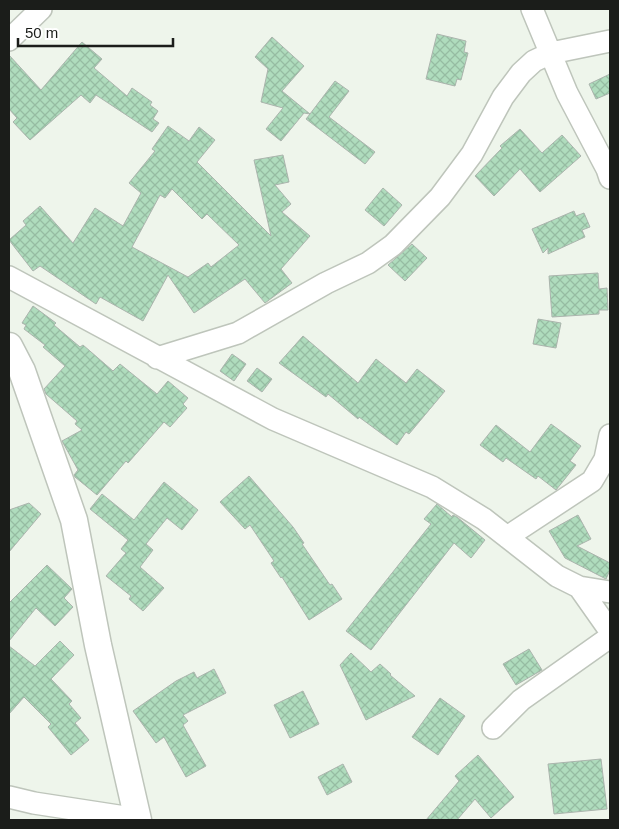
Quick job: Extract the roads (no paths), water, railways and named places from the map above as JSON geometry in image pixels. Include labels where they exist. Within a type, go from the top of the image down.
[{"type":"street","points":[[9,40],[40,9]]},
{"type":"street","points":[[532,9],[567,93],[610,178]]},
{"type":"street","points":[[158,358],[238,332],[326,283],[368,263],[393,245],[440,197],[472,154],[503,97],[521,73],[534,61],[552,54],[610,41]]},
{"type":"street","points":[[9,277],[273,419],[432,487],[484,519],[557,576],[579,587],[610,592]]},
{"type":"street","points":[[9,346],[22,371],[74,520],[98,645],[138,819],[34,803],[9,797]]},
{"type":"street","points":[[507,537],[592,481],[605,459],[610,435]]},
{"type":"street","points":[[579,587],[610,631]]},
{"type":"street","points":[[493,728],[521,700],[610,637]]}]
